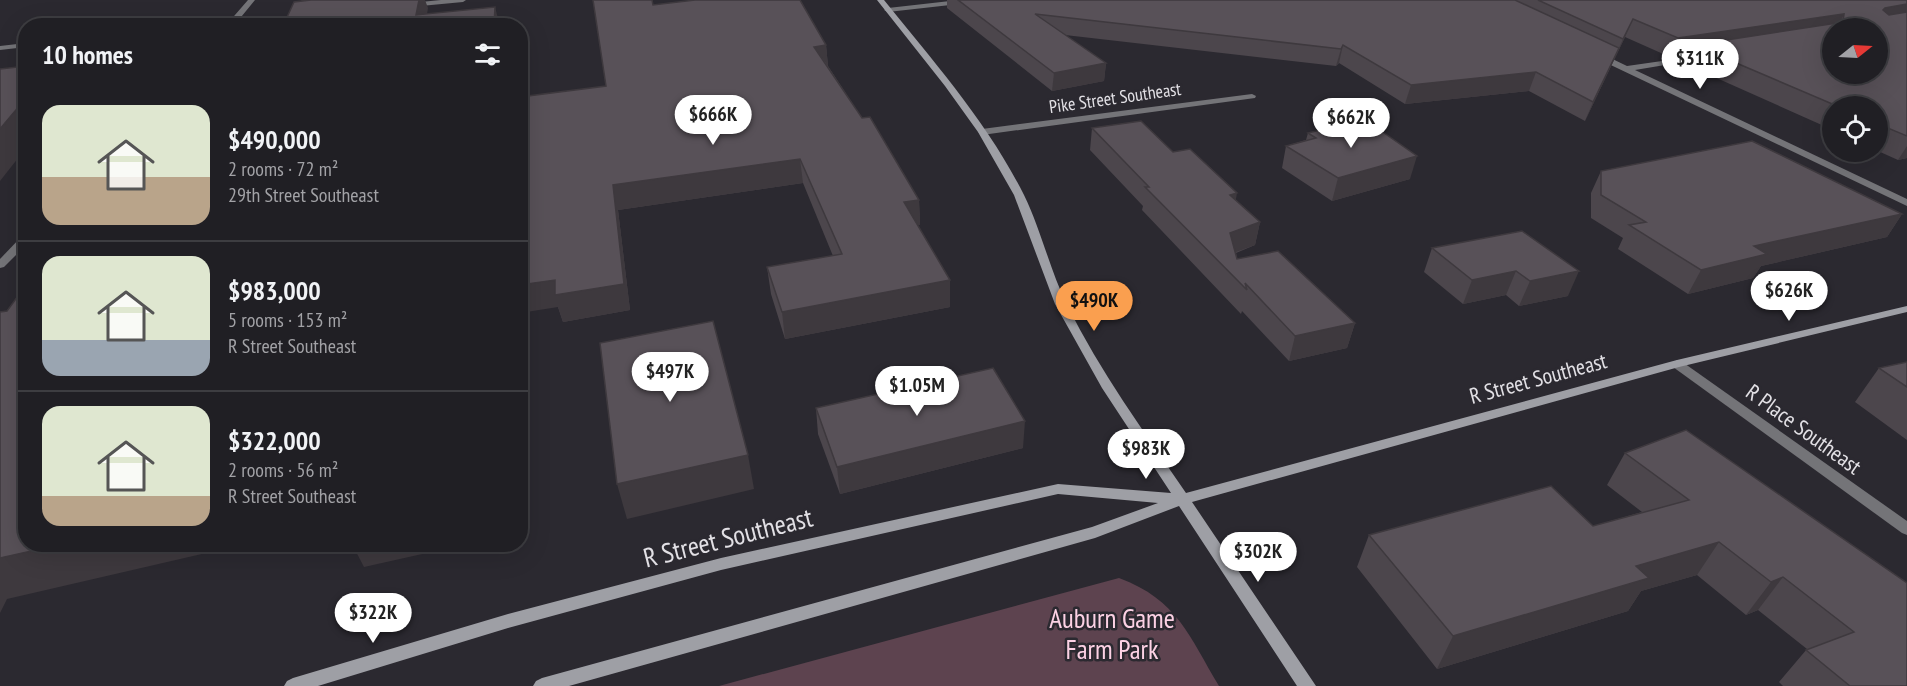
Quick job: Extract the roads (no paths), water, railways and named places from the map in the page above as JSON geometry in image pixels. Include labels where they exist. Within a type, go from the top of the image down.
[{"type":"street","points":[[235,18],[252,0]]},
{"type":"street","points":[[405,6],[463,0]]},
{"type":"street","points":[[880,0],[948,84],[982,132],[1019,195],[1061,304],[1108,388],[1307,686]]},
{"type":"street","points":[[888,10],[977,0]]},
{"type":"street","points":[[294,18],[312,16]]},
{"type":"street","points":[[0,48],[18,46]]},
{"type":"street","points":[[1585,50],[1907,203]]},
{"type":"street","points":[[1626,69],[1706,56]]},
{"type":"street","name":"Pike Street Southeast","points":[[982,132],[1251,96]]},
{"type":"street","points":[[0,265],[18,246]]},
{"type":"street","name":"R Street Southeast","points":[[542,686],[1095,532],[1182,499],[1677,364],[1907,309]]},
{"type":"street","name":"R Place Southeast","points":[[1677,364],[1907,529]]},
{"type":"street","name":"R Street Southeast","points":[[293,686],[508,621],[721,564],[1058,489],[1182,499]]},
{"type":"park label","name":"Auburn Game Farm Park","points":[[1112,634]]}]
